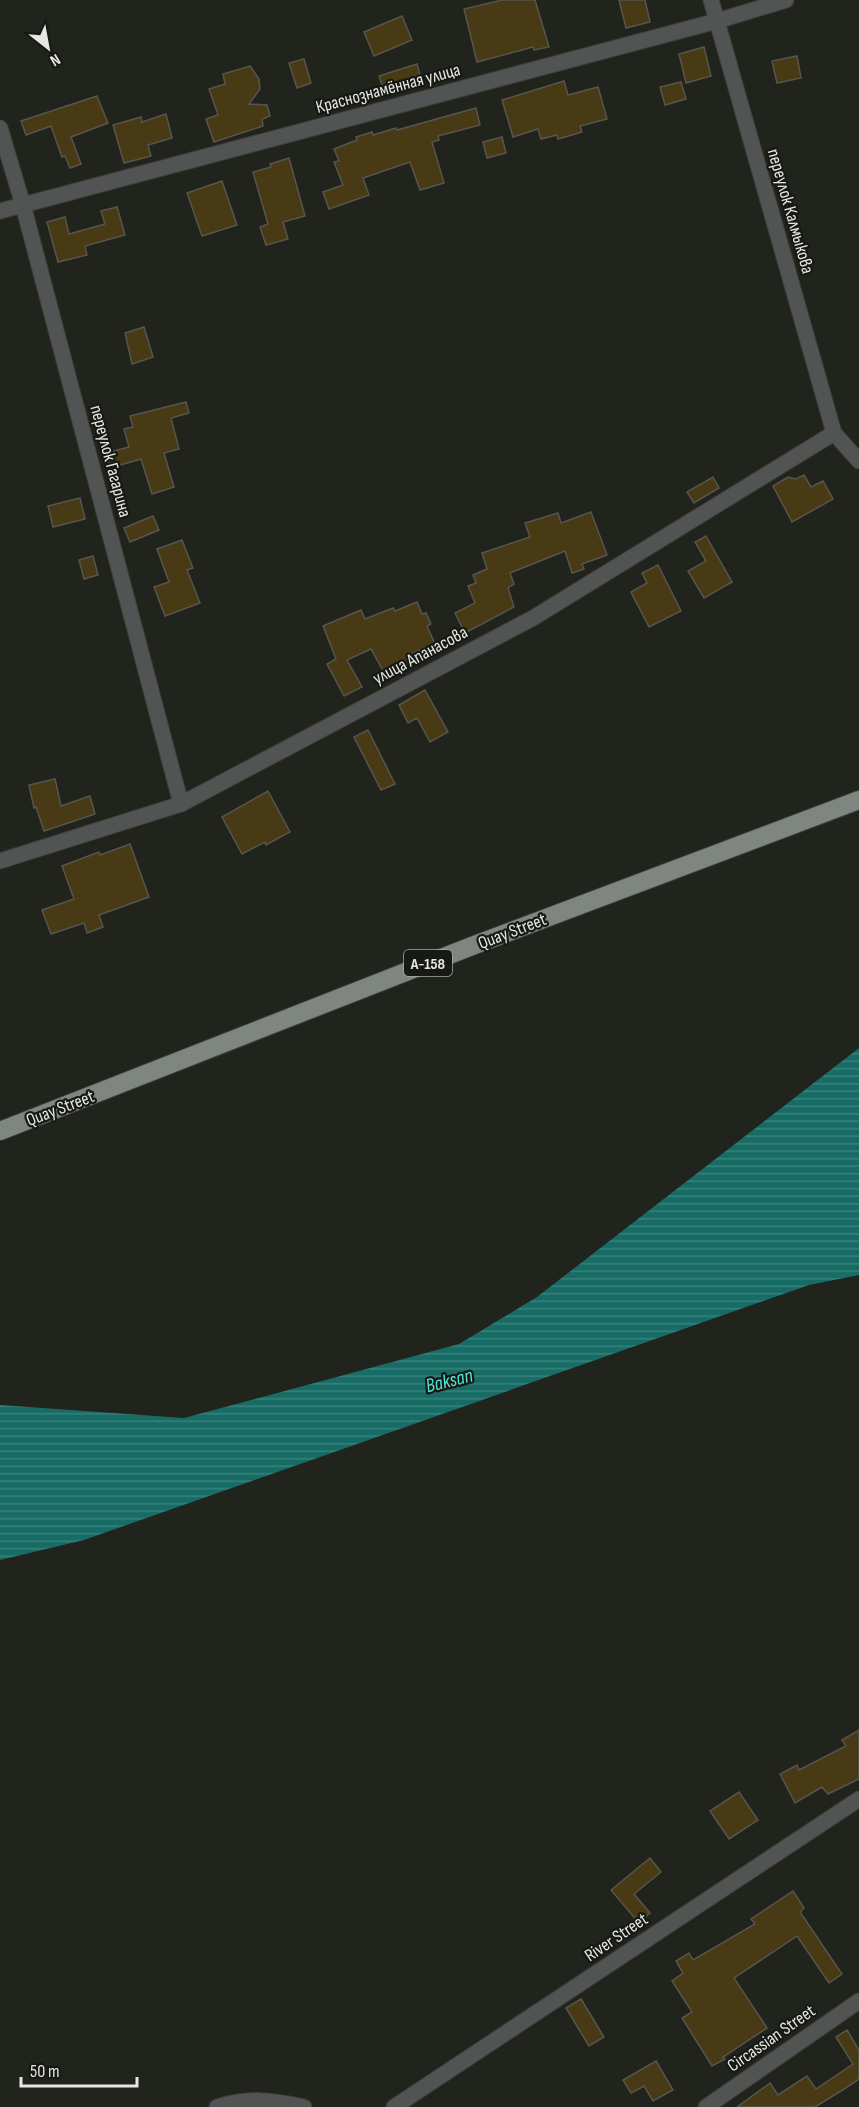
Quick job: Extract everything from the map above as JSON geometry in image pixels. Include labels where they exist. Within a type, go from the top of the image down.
[{"type":"main road","name":"Quay Street","points":[[0,1131],[472,946],[859,800]]},
{"type":"street","name":"переулок Калмыкова","points":[[711,0],[834,433]]},
{"type":"street","name":"Краснознамённая улица","points":[[0,211],[717,21],[786,0]]},
{"type":"street","name":"переулок Гагарина","points":[[0,128],[23,205],[181,804]]},
{"type":"street","points":[[834,433],[859,461]]},
{"type":"street","name":"улица Апанасова","points":[[0,861],[181,804],[533,618],[834,433]]},
{"type":"street","name":"River Street","points":[[394,2107],[859,1799]]},
{"type":"street","name":"Circassian Street","points":[[706,2107],[859,2001]]},
{"type":"street","points":[[217,2107],[235,2101],[268,2100],[304,2107]]},
{"type":"water","name":"Baksan","points":[[859,1048],[859,1275],[809,1285],[84,1540],[0,1560],[0,1405],[184,1418],[459,1344],[537,1297]]},
{"type":"building","points":[[502,0],[535,0],[549,47],[534,50],[533,47],[477,62],[464,9]]},
{"type":"building","points":[[619,0],[645,0],[650,22],[626,28]]},
{"type":"building","points":[[402,16],[412,40],[374,56],[364,32]]},
{"type":"building","points":[[704,47],[711,76],[686,83],[679,54]]},
{"type":"building","points":[[797,56],[801,78],[777,83],[772,61]]},
{"type":"building","points":[[304,59],[311,83],[297,88],[289,63]]},
{"type":"building","points":[[417,64],[421,79],[383,88],[379,76]]},
{"type":"building","points":[[250,66],[259,79],[260,89],[249,104],[267,105],[270,116],[262,119],[263,126],[214,142],[206,119],[218,115],[209,89],[225,84],[223,74]]},
{"type":"building","points":[[564,81],[568,95],[598,87],[607,119],[580,126],[582,132],[558,139],[557,135],[541,139],[538,129],[513,137],[502,100]]},
{"type":"building","points":[[681,82],[686,99],[665,105],[660,87]]},
{"type":"building","points":[[97,96],[108,123],[71,137],[81,164],[70,168],[65,156],[62,157],[51,126],[26,135],[21,121]]},
{"type":"building","points":[[476,108],[480,125],[438,136],[439,140],[432,142],[444,183],[420,190],[410,162],[363,178],[369,195],[329,209],[323,192],[343,185],[334,162],[339,161],[334,149],[357,140],[356,137],[372,132],[373,135],[396,128],[397,130]]},
{"type":"building","points":[[166,114],[172,138],[148,145],[151,156],[124,163],[113,125],[141,117],[142,122]]},
{"type":"building","points":[[502,137],[506,153],[487,158],[483,142]]},
{"type":"building","points":[[289,158],[305,216],[283,222],[288,239],[266,245],[260,227],[268,224],[253,172],[271,167],[270,164]]},
{"type":"building","points":[[222,181],[237,225],[202,236],[187,193]]},
{"type":"building","points":[[117,207],[125,235],[85,246],[87,255],[58,262],[47,222],[65,217],[69,234],[105,224],[101,211]]},
{"type":"building","points":[[144,327],[153,357],[132,364],[125,333]]},
{"type":"building","points":[[186,402],[189,413],[171,418],[179,449],[164,453],[174,487],[152,494],[141,459],[110,468],[106,453],[129,447],[124,429],[133,427],[130,416]]},
{"type":"building","points":[[804,475],[811,487],[823,481],[833,499],[792,522],[773,486],[788,477],[796,479]]},
{"type":"building","points":[[713,477],[719,488],[694,503],[687,492]]},
{"type":"building","points":[[80,498],[85,519],[53,527],[48,506]]},
{"type":"building","points":[[591,512],[607,555],[582,564],[584,569],[572,573],[565,551],[510,573],[514,584],[508,588],[514,607],[465,633],[455,613],[475,603],[468,586],[476,583],[473,575],[487,569],[482,553],[530,537],[525,523],[558,513],[561,523]]},
{"type":"building","points":[[153,516],[159,530],[130,542],[124,528]]},
{"type":"building","points":[[706,536],[732,582],[704,598],[688,571],[706,561],[695,542]]},
{"type":"building","points":[[182,540],[193,568],[187,570],[200,603],[165,616],[154,587],[169,582],[157,549]]},
{"type":"building","points":[[93,556],[98,575],[84,579],[79,560]]},
{"type":"building","points":[[658,565],[681,611],[649,627],[631,592],[647,583],[642,573]]},
{"type":"building","points":[[417,602],[422,614],[426,613],[431,624],[427,626],[435,644],[413,653],[416,660],[386,676],[371,649],[347,660],[362,687],[344,696],[327,664],[336,659],[323,626],[361,610],[365,619]]},
{"type":"building","points":[[425,690],[448,732],[430,742],[417,718],[408,723],[399,705]]},
{"type":"building","points":[[368,730],[395,784],[381,790],[354,737]]},
{"type":"building","points":[[55,779],[61,806],[90,796],[95,814],[44,831],[36,807],[34,808],[29,785]]},
{"type":"building","points":[[268,791],[290,832],[266,845],[265,842],[242,854],[222,817]]},
{"type":"building","points":[[130,844],[149,897],[99,915],[103,927],[87,933],[84,923],[51,934],[42,910],[74,899],[62,866],[99,852],[100,855]]},
{"type":"building","points":[[859,1730],[859,1779],[828,1794],[822,1787],[795,1803],[780,1774],[797,1765],[799,1770],[846,1746],[842,1740]]},
{"type":"building","points":[[739,1792],[758,1820],[729,1839],[710,1811]]},
{"type":"building","points":[[650,1858],[661,1872],[634,1894],[650,1913],[639,1923],[611,1890]]},
{"type":"building","points":[[793,1891],[804,1908],[800,1912],[842,1974],[829,1983],[797,1936],[734,1978],[767,2028],[712,2066],[682,2018],[692,2012],[672,1981],[683,1973],[676,1961],[689,1953],[693,1960],[755,1924],[751,1919]]},
{"type":"building","points":[[581,1999],[604,2037],[589,2046],[566,2008]]},
{"type":"building","points":[[847,2030],[859,2050],[859,2079],[815,2107],[737,2107],[770,2083],[778,2095],[807,2076],[816,2089],[853,2064],[836,2037]]},
{"type":"building","points":[[656,2061],[673,2090],[653,2101],[644,2086],[631,2093],[623,2080]]}]
